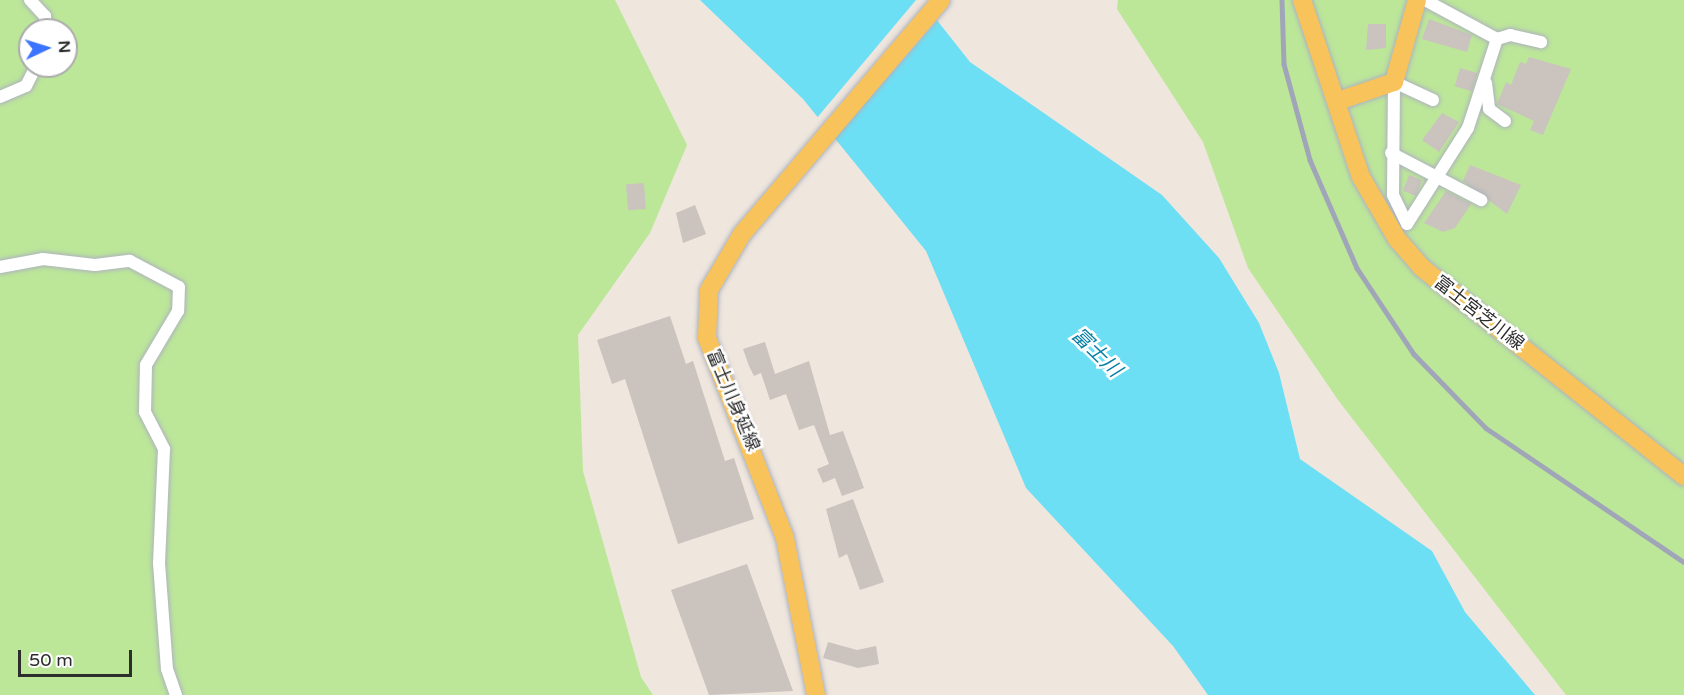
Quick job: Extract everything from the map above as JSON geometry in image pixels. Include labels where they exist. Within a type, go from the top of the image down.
[{"type":"main road","name":"富士川身延線","points":[[816,695],[785,538],[707,338],[709,290],[742,234],[941,0]]},
{"type":"main road","points":[[1338,101],[1394,82],[1417,0]]},
{"type":"main road","name":"富士宮芝川線","points":[[1303,1],[1338,101],[1361,177],[1384,219],[1421,267],[1684,476]]},
{"type":"street","points":[[30,0],[45,18]]},
{"type":"street","points":[[1425,0],[1497,39],[1510,35],[1541,42]]},
{"type":"street","points":[[1394,82],[1398,94],[1391,153],[1393,195],[1407,224],[1468,129],[1497,39]]},
{"type":"street","points":[[0,97],[26,86],[30,78]]},
{"type":"street","points":[[1485,79],[1489,109],[1505,121]]},
{"type":"street","points":[[1394,82],[1433,100]]},
{"type":"street","points":[[1391,153],[1438,174],[1481,200]]},
{"type":"street","points":[[0,267],[43,259],[95,265],[130,261],[179,287],[178,311],[146,365],[145,412],[164,449],[159,563],[167,669],[176,695]]},
{"type":"green space","points":[[0,0],[615,0],[687,145],[650,233],[578,335],[583,471],[641,677],[653,695],[0,695]]},
{"type":"green space","points":[[1118,0],[1684,0],[1684,695],[1566,695],[1338,400],[1248,268],[1203,142],[1117,9]]},
{"type":"water","name":"富士川","points":[[700,0],[921,0],[970,62],[1162,195],[1219,258],[1259,323],[1279,373],[1300,459],[1432,551],[1465,612],[1535,695],[1208,695],[1173,646],[1026,488],[926,251],[803,99]]},
{"type":"pier","points":[[916,0],[925,0],[939,18],[833,140],[816,119]]},
{"type":"building","points":[[1429,19],[1472,35],[1467,52],[1422,39]]},
{"type":"building","points":[[1368,24],[1386,24],[1386,48],[1366,50]]},
{"type":"building","points":[[1529,57],[1571,69],[1543,135],[1530,130],[1534,121],[1497,104],[1506,82],[1511,85],[1520,62],[1526,64]]},
{"type":"building","points":[[1460,68],[1477,73],[1472,91],[1455,86]]},
{"type":"building","points":[[1442,113],[1459,122],[1439,152],[1422,140]]},
{"type":"building","points":[[1470,165],[1521,185],[1507,214],[1463,181]]},
{"type":"building","points":[[1409,175],[1422,180],[1416,196],[1403,191]]},
{"type":"building","points":[[644,183],[646,209],[628,210],[626,184]]},
{"type":"building","points":[[1446,191],[1471,204],[1455,228],[1443,232],[1424,223]]},
{"type":"building","points":[[695,205],[706,234],[683,243],[676,213]]},
{"type":"building","points":[[670,316],[686,364],[693,361],[725,461],[734,458],[754,519],[678,544],[625,379],[612,384],[597,340]]},
{"type":"building","points":[[765,342],[775,374],[809,361],[830,435],[843,431],[864,488],[842,496],[835,478],[823,483],[817,469],[829,464],[814,425],[799,430],[786,394],[770,400],[761,373],[754,376],[749,366],[743,349]]},
{"type":"building","points":[[853,499],[884,582],[860,590],[847,554],[839,558],[826,509]]},
{"type":"building","points":[[747,564],[793,691],[709,695],[671,590]]},
{"type":"building","points":[[828,642],[857,650],[876,646],[879,664],[858,668],[823,658]]},
{"type":"railway","points":[[1282,0],[1284,64],[1310,160],[1357,268],[1414,354],[1486,428],[1684,562]]}]
